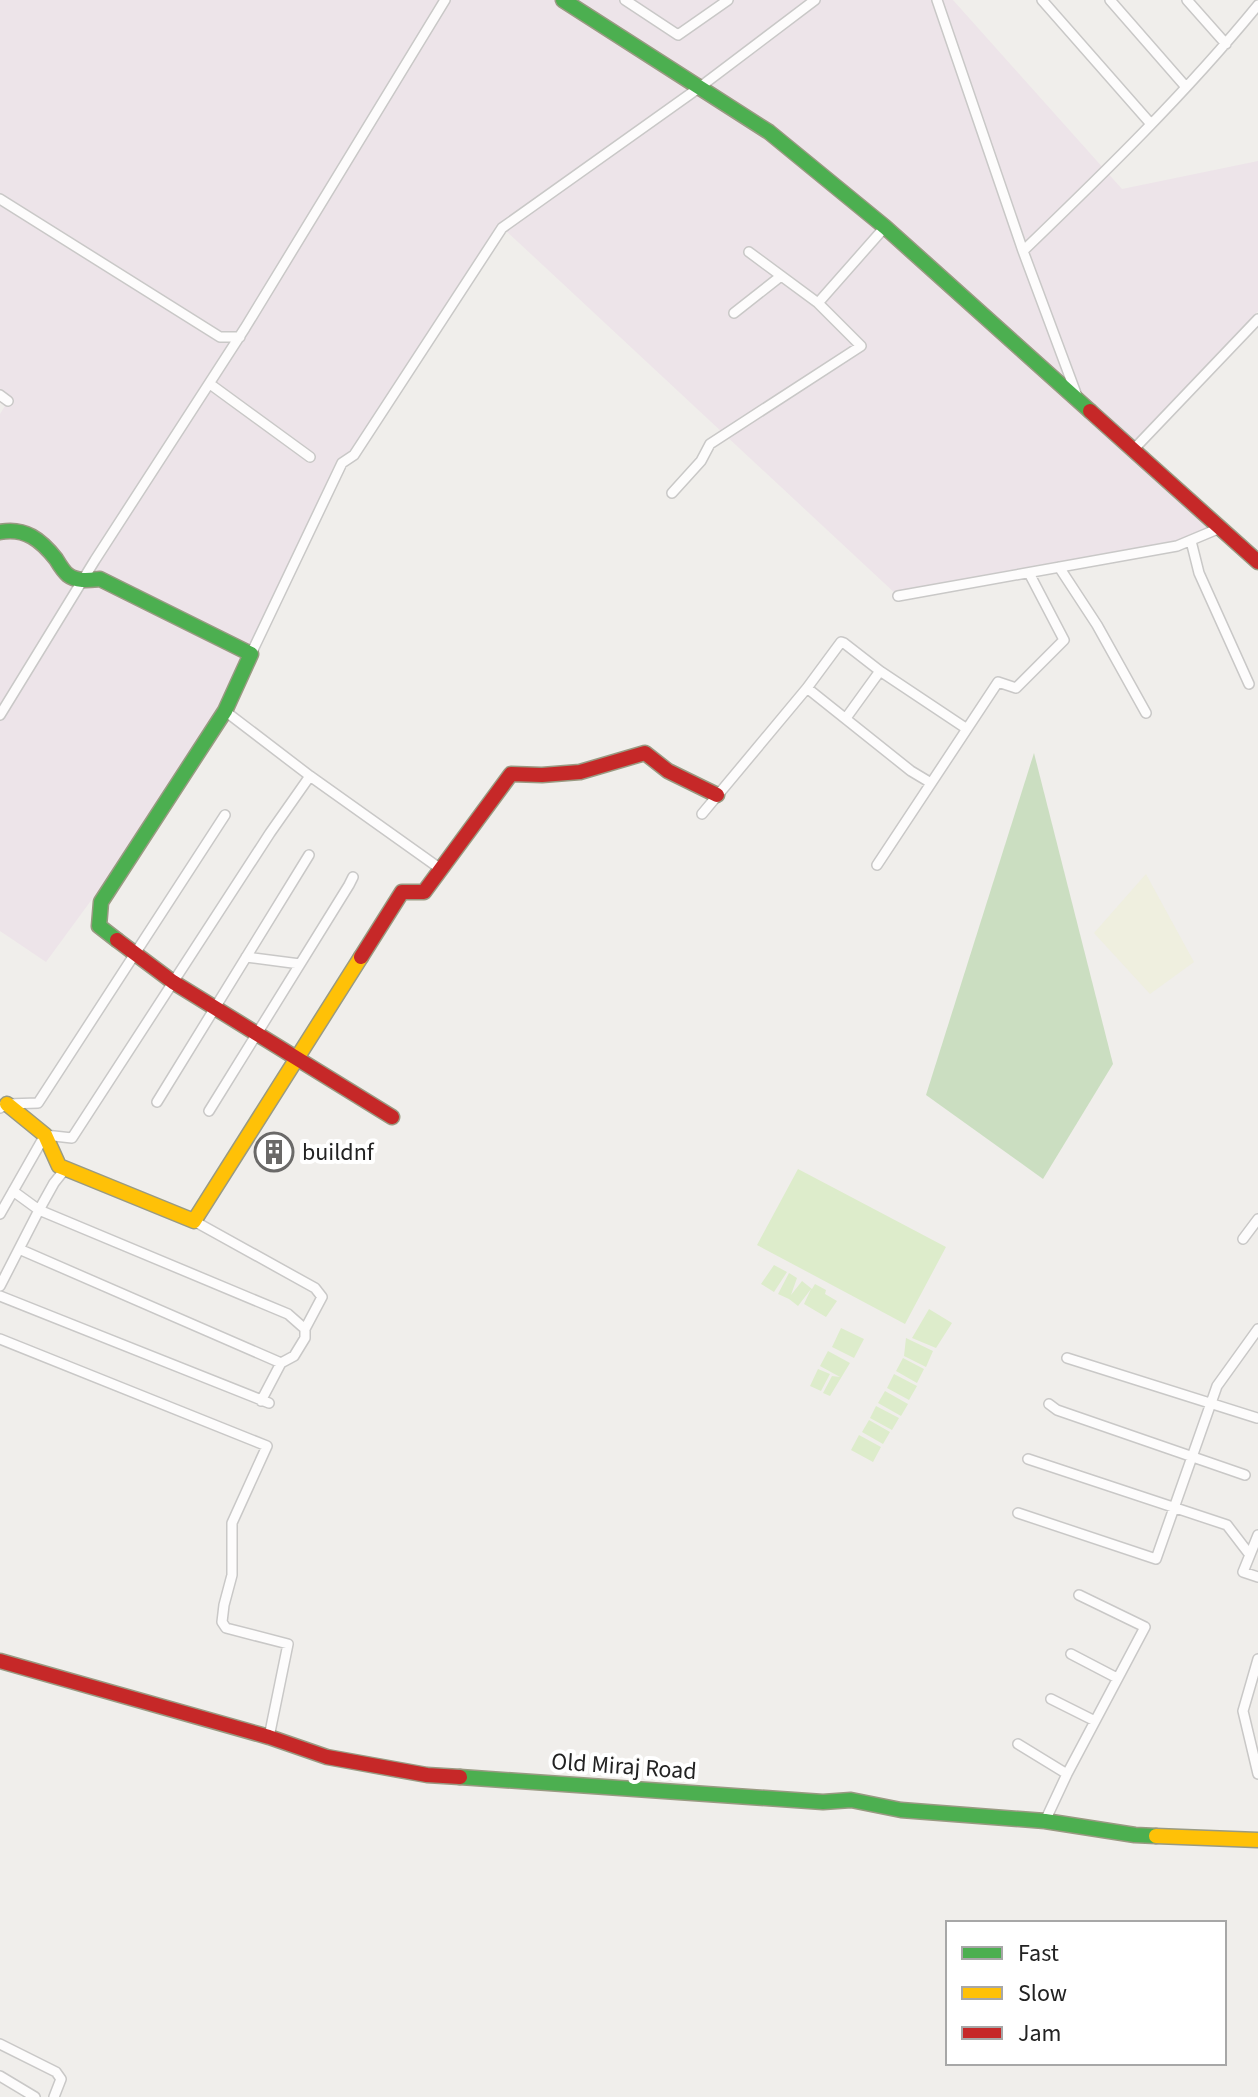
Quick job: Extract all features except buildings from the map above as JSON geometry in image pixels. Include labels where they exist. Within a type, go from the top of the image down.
[{"type":"main road","points":[[563,0],[769,132],[885,227],[1258,562]]},
{"type":"main road","points":[[0,532],[11,528],[28,533],[44,545],[70,577],[100,579],[251,654],[225,711],[101,902],[99,926],[173,982],[392,1117]]},
{"type":"main road","points":[[3,1106],[45,1135],[59,1166],[194,1221],[402,892],[424,892],[511,774],[580,772],[645,753],[668,771],[717,795]]},
{"type":"main road","name":"Old Miraj Road","points":[[0,1661],[269,1737],[327,1757],[427,1775],[823,1802],[851,1800],[901,1810],[1045,1821],[1135,1835],[1258,1840]]},
{"type":"street","points":[[0,715],[95,560],[240,337],[445,0]]},
{"type":"street","points":[[625,0],[678,35],[728,0]]},
{"type":"street","points":[[251,654],[342,463],[354,455],[502,228],[700,87],[815,0]]},
{"type":"street","points":[[937,0],[1023,251],[1079,402]]},
{"type":"street","points":[[1042,0],[1151,124]]},
{"type":"street","points":[[1110,0],[1186,87]]},
{"type":"street","points":[[1187,0],[1226,44]]},
{"type":"street","points":[[1023,251],[1116,161],[1226,44],[1258,5]]},
{"type":"street","points":[[0,199],[220,337],[240,337]]},
{"type":"street","points":[[818,303],[885,227]]},
{"type":"street","points":[[672,493],[701,461],[710,444],[861,346],[818,303],[749,252]]},
{"type":"street","points":[[734,313],[781,276]]},
{"type":"street","points":[[1133,450],[1258,319]]},
{"type":"street","points":[[210,384],[310,457]]},
{"type":"street","points":[[898,596],[1177,546],[1220,528]]},
{"type":"street","points":[[1191,541],[1199,573],[1249,684]]},
{"type":"street","points":[[1059,567],[1097,625],[1146,713]]},
{"type":"street","points":[[877,865],[998,682],[1016,688],[1064,640],[1029,573]]},
{"type":"street","points":[[702,814],[807,688],[841,642],[967,729]]},
{"type":"street","points":[[846,718],[880,671]]},
{"type":"street","points":[[807,688],[911,771],[931,783]]},
{"type":"street","points":[[225,711],[442,870]]},
{"type":"street","points":[[0,1214],[45,1135],[72,1138],[310,776]]},
{"type":"street","points":[[3,1106],[38,1103],[225,815]]},
{"type":"street","points":[[157,1102],[309,855]]},
{"type":"street","points":[[209,1111],[353,877]]},
{"type":"street","points":[[246,957],[300,964]]},
{"type":"street","points":[[0,1286],[54,1183],[66,1168]]},
{"type":"street","points":[[13,1191],[39,1210],[288,1314],[305,1329]]},
{"type":"street","points":[[1243,1239],[1258,1219]]},
{"type":"street","points":[[0,1296],[265,1402],[281,1363],[294,1356],[305,1338],[305,1329],[322,1297],[315,1288],[194,1221]]},
{"type":"street","points":[[19,1249],[281,1363]]},
{"type":"street","points":[[1018,1513],[1156,1559],[1217,1386],[1258,1329]]},
{"type":"street","points":[[0,1339],[267,1446],[232,1523],[232,1575],[222,1622],[226,1628],[288,1644],[269,1737]]},
{"type":"street","points":[[1067,1358],[1257,1418]]},
{"type":"street","points":[[1049,1404],[1057,1410],[1245,1475]]},
{"type":"street","points":[[1028,1459],[1227,1525],[1250,1555]]},
{"type":"street","points":[[1258,1535],[1243,1572],[1258,1577]]},
{"type":"street","points":[[1045,1821],[1145,1627],[1079,1595]]},
{"type":"street","points":[[1071,1654],[1117,1678]]},
{"type":"street","points":[[1258,1659],[1243,1711],[1258,1774]]},
{"type":"street","points":[[1051,1699],[1095,1721]]},
{"type":"street","points":[[1018,1744],[1067,1774]]},
{"type":"street","points":[[0,2044],[56,2072],[61,2079],[54,2097]]},
{"type":"street","points":[[0,2076],[35,2097]]},
{"type":"shaded area","points":[[0,0],[953,0],[1122,189],[1258,161],[1258,311],[1133,450],[1220,528],[1177,546],[898,596],[503,228],[354,455],[342,463],[191,764],[46,962],[0,931],[0,414],[8,401],[0,395]]},
{"type":"green space","points":[[1034,753],[1113,1064],[1043,1179],[926,1095]]},
{"type":"green space","points":[[1146,874],[1194,962],[1150,994],[1094,933]]},
{"type":"green space","points":[[798,1169],[946,1247],[905,1324],[757,1245]]},
{"type":"green space","points":[[774,1265],[787,1272],[774,1292],[761,1284]]},
{"type":"green space","points":[[789,1273],[797,1278],[791,1295],[802,1281],[812,1289],[815,1284],[826,1290],[825,1294],[837,1301],[826,1317],[804,1304],[811,1289],[798,1306],[778,1294]]},
{"type":"green space","points":[[929,1309],[952,1323],[936,1348],[912,1338]]},
{"type":"green space","points":[[841,1328],[864,1339],[854,1358],[832,1347]]},
{"type":"green space","points":[[906,1338],[933,1351],[926,1367],[904,1356]]},
{"type":"green space","points":[[828,1351],[850,1363],[830,1396],[823,1393],[832,1376],[840,1377],[820,1366]]},
{"type":"green space","points":[[903,1358],[924,1369],[917,1383],[896,1371]]},
{"type":"green space","points":[[818,1369],[830,1374],[821,1391],[810,1386]]},
{"type":"green space","points":[[894,1374],[917,1386],[909,1400],[887,1388]]},
{"type":"green space","points":[[885,1391],[908,1404],[901,1416],[878,1403]]},
{"type":"green space","points":[[876,1406],[899,1418],[892,1430],[870,1418]]},
{"type":"green space","points":[[869,1420],[890,1432],[883,1444],[862,1432]]},
{"type":"green space","points":[[859,1435],[881,1447],[873,1462],[851,1450]]},
{"type":"traffic: fast","points":[[563,0],[769,132],[885,227],[1090,411]]},
{"type":"traffic: fast","points":[[0,532],[17,531],[32,536],[72,577],[100,579],[251,654],[225,711],[101,902],[99,926],[117,940]]},
{"type":"traffic: fast","points":[[460,1777],[823,1802],[851,1800],[901,1810],[1045,1821],[1156,1836]]},
{"type":"traffic: slow","points":[[7,1104],[45,1135],[59,1166],[194,1221],[361,957]]},
{"type":"traffic: slow","points":[[1156,1836],[1258,1840]]},
{"type":"traffic: jam","points":[[1090,411],[1258,562]]},
{"type":"traffic: jam","points":[[361,957],[402,892],[424,892],[511,774],[580,772],[645,753],[668,771],[717,795]]},
{"type":"traffic: jam","points":[[117,940],[173,982],[392,1117]]},
{"type":"traffic: jam","points":[[0,1661],[269,1737],[327,1757],[427,1775],[460,1777]]},
{"type":"place","name":"buildnf","points":[[274,1152]]}]
